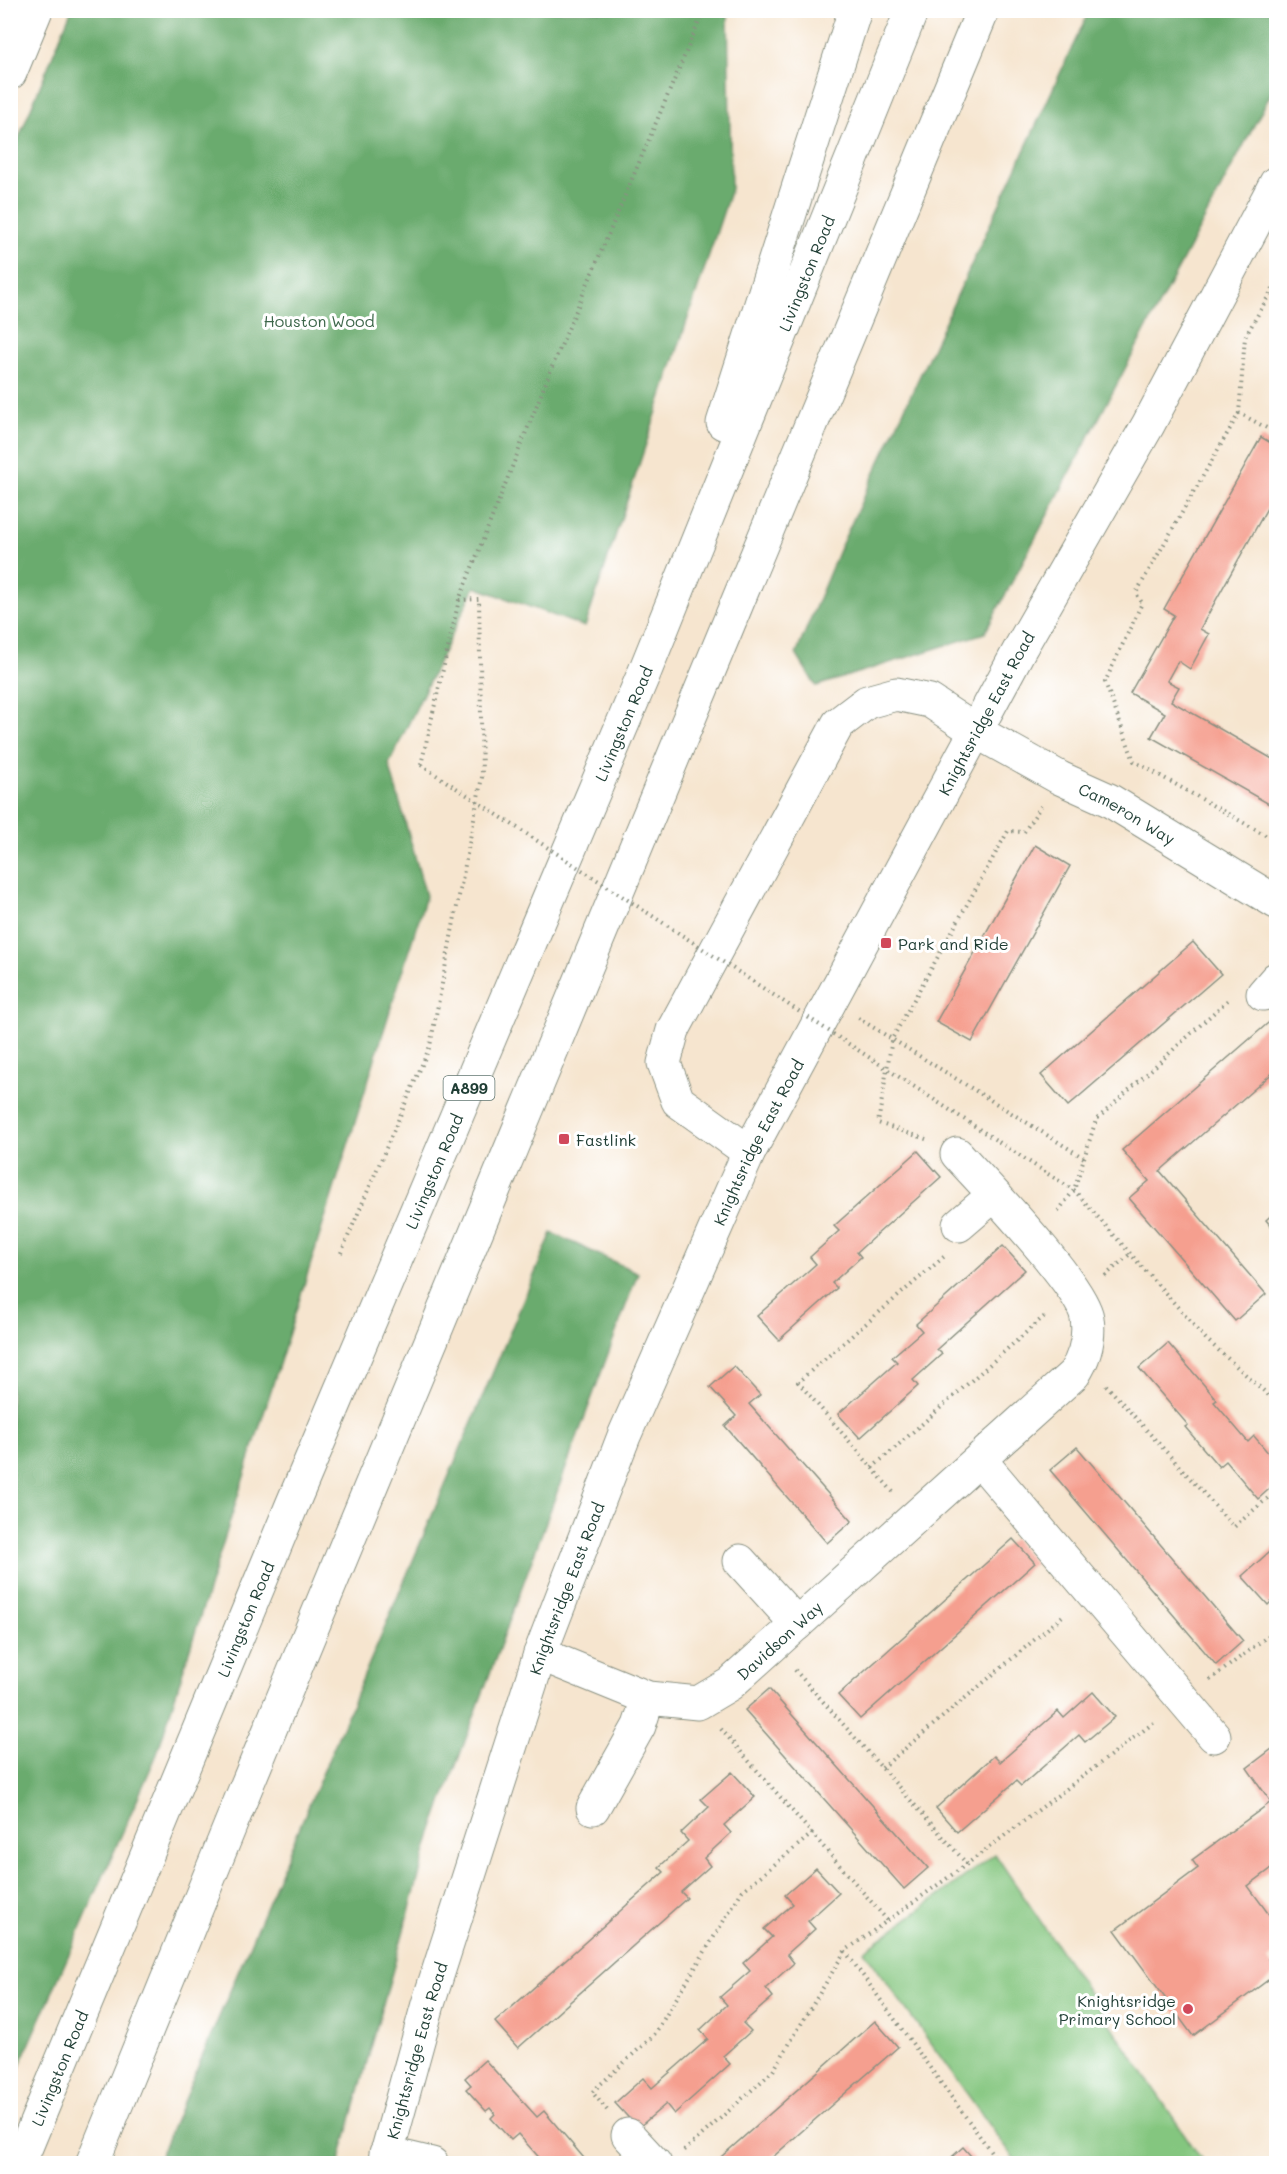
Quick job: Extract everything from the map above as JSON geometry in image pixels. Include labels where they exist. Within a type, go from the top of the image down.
[{"type":"main road","points":[[10,73],[36,10]]},
{"type":"main road","points":[[645,671],[855,10]]},
{"type":"main road","name":"Livingston Road","points":[[19,2163],[297,1494],[645,671],[912,10]]},
{"type":"main road","points":[[92,2163],[983,10]]},
{"type":"main road","name":"Knightsridge East Road","points":[[385,2158],[428,2004],[540,1653],[624,1436],[749,1152],[825,1035],[976,732],[1021,647],[1148,425],[1276,183]]},
{"type":"main road","name":"Cameron Way","points":[[749,1152],[678,1101],[664,1063],[673,1030],[838,724],[867,702],[896,694],[930,701],[976,732],[1060,778],[1109,800],[1276,901]]},
{"type":"main road","points":[[957,1154],[1075,1289],[1087,1317],[1084,1360]]},
{"type":"main road","points":[[959,1225],[994,1195]]},
{"type":"main road","name":"Davidson Way","points":[[698,1703],[730,1684],[1074,1374],[1084,1360]]},
{"type":"main road","points":[[980,1460],[1214,1736]]},
{"type":"main road","points":[[740,1561],[797,1624]]},
{"type":"main road","points":[[540,1653],[648,1698],[698,1703]]},
{"type":"main road","points":[[593,1808],[639,1726],[648,1698]]},
{"type":"main road","points":[[628,2135],[667,2160]]},
{"type":"main road","points":[[385,2158],[432,2163]]},
{"type":"path","points":[[704,10],[552,367],[459,600],[421,765],[1074,1190],[1205,1338],[1276,1402]]},
{"type":"path","points":[[1276,282],[1245,337],[1239,413],[1136,593],[1142,603],[1105,682],[1134,761],[1276,841]]},
{"type":"path","points":[[1239,413],[1276,433]]},
{"type":"path","points":[[341,1253],[430,1046],[482,777],[479,599],[459,600]]},
{"type":"path","points":[[957,1154],[912,1132],[878,1123],[892,1039],[1008,831],[1024,832],[1060,778]]},
{"type":"path","points":[[1035,1243],[1074,1190],[1096,1120],[1243,987],[1270,987]]},
{"type":"path","points":[[850,1013],[1084,1158]]},
{"type":"path","points":[[915,1517],[798,1382],[963,1240],[959,1225]]},
{"type":"path","points":[[872,1468],[1075,1289],[1098,1282],[1130,1254]]},
{"type":"path","points":[[1084,1360],[1234,1527],[1276,1491]]},
{"type":"path","points":[[882,1768],[1092,1591]]},
{"type":"path","points":[[667,2160],[773,2071],[845,1951],[967,1864],[1276,1630]]},
{"type":"path","points":[[773,1645],[967,1864]]},
{"type":"path","points":[[698,1703],[888,1921]]},
{"type":"path","points":[[628,2135],[592,2092],[654,2035],[742,1891],[813,1833]]},
{"type":"path","points":[[845,1951],[1000,2163]]},
{"type":"green space","name":"Houston Wood","points":[[71,11],[728,11],[731,189],[585,627],[475,587],[389,764],[426,896],[157,1754],[11,2086],[10,159]]},
{"type":"green space","points":[[1089,11],[1276,11],[1276,84],[985,633],[816,686],[796,654],[839,550]]},
{"type":"green space","points":[[552,1233],[638,1273],[431,1833],[339,2163],[157,2163]]},
{"type":"green space","points":[[995,1854],[1204,2163],[1017,2163],[864,1951]]},
{"type":"building","points":[[1261,437],[1276,446],[1276,492],[1200,629],[1209,634],[1190,669],[1178,661],[1167,681],[1179,687],[1171,701],[1276,761],[1276,808],[1151,737],[1165,713],[1130,693],[1174,615],[1164,609]]},
{"type":"building","points":[[1035,845],[1070,866],[972,1042],[936,1022]]},
{"type":"building","points":[[1193,942],[1221,974],[1068,1106],[1041,1075]]},
{"type":"building","points":[[1275,1017],[1276,1070],[1160,1171],[1266,1294],[1235,1321],[1129,1198],[1149,1181],[1122,1150]]},
{"type":"building","points":[[918,1151],[941,1177],[857,1252],[861,1257],[832,1283],[837,1288],[779,1340],[757,1316],[816,1264],[810,1257],[839,1231],[834,1226]]},
{"type":"building","points":[[1276,1211],[1276,1232],[1266,1220]]},
{"type":"building","points":[[1003,1246],[1025,1270],[937,1349],[942,1354],[913,1380],[918,1386],[860,1438],[838,1414],[897,1362],[892,1357],[922,1331],[916,1324]]},
{"type":"building","points":[[1168,1343],[1217,1400],[1214,1402],[1248,1442],[1254,1436],[1276,1462],[1276,1483],[1258,1499],[1226,1461],[1219,1467],[1185,1427],[1188,1425],[1139,1368]]},
{"type":"building","points":[[734,1366],[760,1395],[749,1404],[852,1521],[827,1543],[725,1426],[736,1416],[710,1387]]},
{"type":"building","points":[[1077,1447],[1243,1641],[1216,1665],[1050,1470]]},
{"type":"building","points":[[1013,1539],[1035,1563],[860,1719],[838,1695]]},
{"type":"building","points":[[1276,1546],[1276,1597],[1268,1605],[1242,1576]]},
{"type":"building","points":[[769,1689],[928,1868],[904,1889],[745,1710]]},
{"type":"building","points":[[1093,1692],[1115,1717],[1085,1742],[1079,1735],[1021,1786],[1016,1781],[957,1832],[936,1808],[994,1756],[1000,1762],[1058,1711],[1064,1718]]},
{"type":"building","points":[[1276,1746],[1276,1865],[1248,1886],[1276,1924],[1276,1953],[1268,1959],[1276,1974],[1193,2036],[1115,1930],[1198,1868],[1192,1860],[1271,1802],[1247,1768]]},
{"type":"building","points":[[732,1772],[755,1797],[724,1825],[731,1833],[704,1858],[710,1866],[681,1892],[687,1898],[518,2048],[495,2022],[664,1872],[659,1867],[688,1841],[681,1833],[709,1807],[701,1799]]},
{"type":"building","points":[[816,1868],[839,1893],[808,1921],[815,1929],[787,1954],[794,1963],[766,1988],[773,1997],[743,2023],[751,2031],[723,2056],[730,2064],[674,2114],[666,2104],[638,2128],[615,2103],[643,2078],[652,2088],[708,2039],[700,2030],[727,2005],[720,1997],[750,1971],[743,1963],[772,1937],[764,1929],[793,1904],[785,1895]]},
{"type":"building","points":[[875,2021],[898,2047],[765,2164],[713,2164]]},
{"type":"building","points":[[485,2060],[537,2117],[544,2111],[589,2164],[545,2164],[518,2134],[511,2140],[491,2118],[495,2114],[490,2108],[486,2111],[466,2089],[471,2085],[465,2078]]},
{"type":"building","points":[[963,2147],[978,2164],[944,2164]]},
{"type":"place","name":"Park and Ride","points":[[886,943]]},
{"type":"place","name":"Fastlink","points":[[564,1139]]},
{"type":"place","name":"Knightsridge Primary School","points":[[1188,2009]]}]
